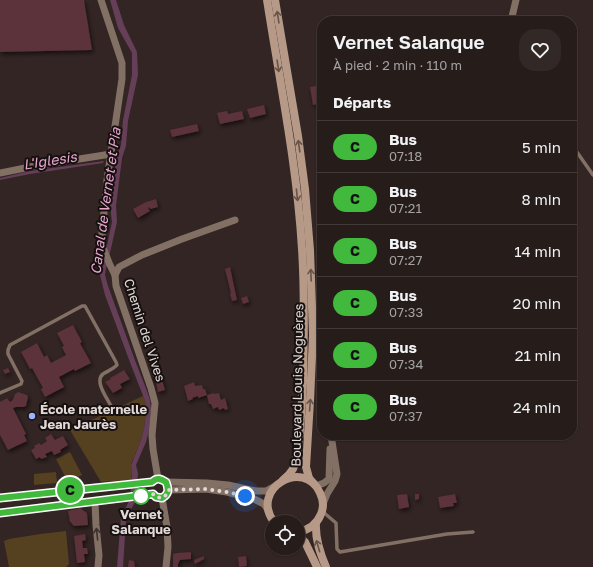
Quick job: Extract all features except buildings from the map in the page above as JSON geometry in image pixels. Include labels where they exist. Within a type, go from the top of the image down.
[{"type":"main road","name":"Boulevard Louis Noguères","points":[[267,0],[290,145],[302,249],[304,335],[300,427],[294,465],[289,475],[283,480]]},
{"type":"main road","name":"Boulevard Louis Noguères","points":[[275,0],[298,136],[305,188],[310,250],[313,335],[306,467],[307,472],[320,492],[320,514]]},
{"type":"main road","points":[[270,515],[268,502],[270,493],[275,486],[283,480],[299,477],[306,479],[315,485]]},
{"type":"main road","points":[[305,530],[308,529],[320,514]]},
{"type":"main road","points":[[320,514],[316,539],[326,567]]},
{"type":"main road","points":[[305,542],[317,567]]},
{"type":"street","points":[[100,0],[122,64],[122,79],[107,180],[102,232],[103,248],[115,275]]},
{"type":"street","points":[[512,16],[516,0]]},
{"type":"street","points":[[0,173],[111,154]]},
{"type":"street","name":"Chemin del Vives","points":[[155,480],[152,436],[155,403],[116,286],[115,275],[119,268],[142,255],[235,220]]},
{"type":"street","points":[[315,485],[324,483],[329,479],[330,440]]},
{"type":"street","points":[[320,514],[327,494],[335,482],[337,474],[331,440]]},
{"type":"street","points":[[150,495],[151,487],[155,480]]},
{"type":"street","points":[[0,498],[145,483],[155,480],[163,480],[166,482],[228,485],[256,491],[266,491],[275,486]]},
{"type":"street","points":[[162,498],[166,495],[168,490],[166,482]]},
{"type":"street","points":[[168,490],[206,489],[227,492],[254,499],[264,504],[268,510]]},
{"type":"street","points":[[0,513],[150,495],[162,498]]},
{"type":"street","points":[[162,498],[167,527],[168,547],[166,567]]},
{"type":"street","points":[[95,502],[99,556],[98,567]]},
{"type":"lane","points":[[577,152],[593,175]]},
{"type":"lane","points":[[0,394],[21,384],[22,381],[8,354],[10,345],[82,306],[85,306],[117,365],[115,368],[101,376],[99,382],[111,406]]},
{"type":"lane","points":[[320,514],[336,523],[337,549],[340,552],[447,534],[473,532]]},
{"type":"lane","points":[[320,514],[329,518]]},
{"type":"shaded area","points":[[110,0],[116,0],[124,25],[137,52],[138,75],[128,121],[126,146],[122,158],[116,206],[117,222],[105,275],[147,391],[151,410],[146,442],[136,465],[138,473],[136,500],[126,519],[123,567],[117,567],[121,517],[130,499],[132,473],[131,465],[144,429],[146,410],[145,401],[105,295],[100,275],[112,222],[110,205],[117,155],[121,145],[123,120],[132,75],[132,53],[118,28]]},
{"type":"shaded area","points":[[104,161],[103,163],[0,180],[0,178],[30,171]]},
{"type":"shaded area","points":[[143,396],[146,410],[144,429],[131,464],[131,480],[101,482],[70,430]]},
{"type":"shaded area","points":[[70,452],[82,475],[68,482],[56,459]]},
{"type":"shaded area","points":[[56,472],[57,483],[34,485],[34,474]]},
{"type":"shaded area","points":[[66,531],[69,564],[66,567],[9,567],[4,541]]},
{"type":"bus line","name":"C","points":[[0,498],[152,482],[158,478],[166,482],[168,490],[166,495],[162,498],[156,497],[153,494],[0,513]]},
{"type":"place","name":"École maternelle Jean Jaurès","points":[[32,416]]},
{"type":"place","name":"Vernet Salanque","points":[[141,496]]},
{"type":"route","points":[[141,496],[153,494],[156,497],[162,498],[166,495],[168,490],[206,489],[245,496]]},
{"type":"water label","name":"L'Iglesis","points":[[50,160]]},
{"type":"water label","name":"Canal de Vernet et Pia","points":[[105,201]]}]
